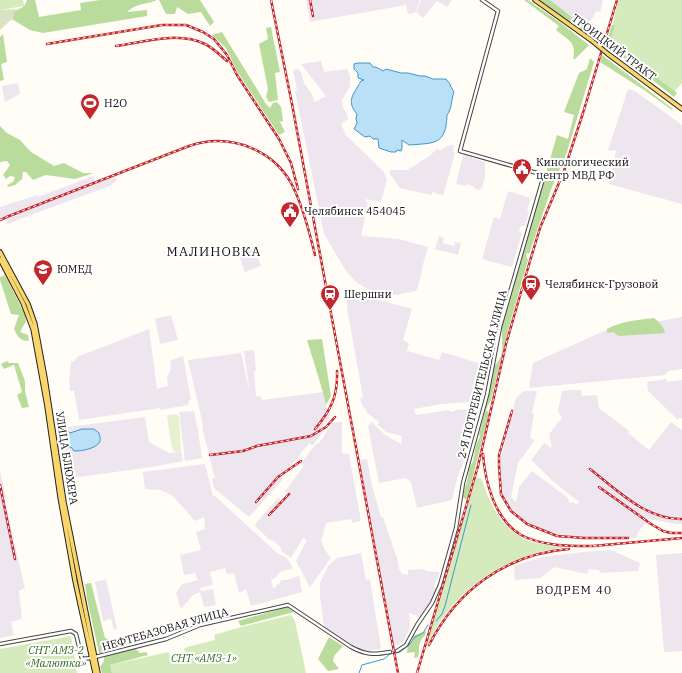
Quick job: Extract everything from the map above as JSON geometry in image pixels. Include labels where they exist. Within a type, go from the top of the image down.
[{"type":"main road","name":"ТРОИЦКИЙ ТРАКТ","points":[[535,0],[591,40],[682,109]]},
{"type":"main road","name":"УЛИЦА БЛЮХЕРА","points":[[0,252],[28,304],[35,324],[40,346],[61,504],[95,673]]},
{"type":"main road","name":"УЛИЦА БЛЮХЕРА","points":[[0,259],[29,315],[48,406]]},
{"type":"main road","name":"УЛИЦА БЛЮХЕРА","points":[[93,658],[98,673]]},
{"type":"street","name":"2-Я ПОТРЕБИТЕЛЬСКАЯ УЛИЦА","points":[[397,651],[406,645],[417,624],[432,603],[447,564],[460,512],[460,496],[463,483],[487,395],[500,327],[544,175],[460,151],[498,11],[482,0]]},
{"type":"street","name":"НЕФТЕБАЗОВАЯ УЛИЦА","points":[[93,658],[166,639],[200,625],[288,605],[360,652],[373,654],[390,652]]},
{"type":"street","points":[[0,644],[72,631],[76,634],[82,659],[93,658]]},
{"type":"shaded area","points":[[306,0],[420,0],[415,13],[408,14],[406,5],[310,22]]},
{"type":"shaded area","points":[[421,0],[452,0],[447,7],[437,1],[423,18],[416,12]]},
{"type":"shaded area","points":[[550,0],[602,0],[603,2],[600,12],[595,12],[594,16],[585,27]]},
{"type":"shaded area","points":[[321,61],[324,72],[347,69],[350,76],[350,86],[342,100],[343,108],[348,119],[341,124],[346,135],[384,172],[387,180],[381,202],[366,199],[366,202],[368,202],[362,236],[399,239],[428,247],[417,290],[415,291],[397,295],[380,294],[364,287],[355,281],[346,271],[324,234],[295,91],[297,90],[293,70],[298,69],[302,74],[304,83],[315,102],[326,96],[301,64]]},
{"type":"shaded area","points":[[18,83],[20,94],[5,102],[2,86]]},
{"type":"shaded area","points":[[628,89],[635,91],[682,125],[682,204],[609,184],[616,150],[608,150]]},
{"type":"shaded area","points":[[454,145],[453,152],[455,153],[443,196],[433,192],[431,195],[400,188],[390,174],[390,170],[407,170],[428,157],[438,148],[440,151],[447,146]]},
{"type":"shaded area","points":[[463,155],[485,162],[485,177],[482,188],[479,190],[466,184],[465,186],[456,184]]},
{"type":"shaded area","points":[[93,176],[95,181],[11,213],[0,219],[0,207],[37,195],[38,197]]},
{"type":"shaded area","points":[[115,176],[117,180],[110,186],[7,225],[6,218]]},
{"type":"shaded area","points":[[508,191],[531,198],[525,226],[521,226],[520,228],[519,232],[522,233],[512,267],[482,259],[494,217],[500,219]]},
{"type":"shaded area","points":[[439,236],[444,238],[443,243],[454,246],[455,242],[461,243],[458,255],[435,249]]},
{"type":"shaded area","points":[[254,247],[261,266],[245,272],[238,252]]},
{"type":"shaded area","points":[[349,289],[351,291],[356,289],[372,298],[412,309],[403,340],[409,343],[406,355],[408,351],[439,360],[442,352],[481,364],[490,365],[482,401],[441,404],[414,409],[416,415],[449,410],[450,412],[479,408],[452,500],[417,508],[411,482],[406,478],[379,483],[368,426],[372,422],[385,435],[401,444],[402,436],[386,432],[378,425],[379,422],[366,412],[367,410],[363,407],[360,399],[363,397],[348,314],[346,290]]},
{"type":"shaded area","points":[[171,315],[178,340],[160,344],[155,319]]},
{"type":"shaded area","points":[[682,317],[682,369],[668,371],[665,375],[529,388],[533,363],[604,331]]},
{"type":"shaded area","points":[[149,329],[157,389],[168,386],[167,377],[171,369],[170,361],[183,356],[191,400],[189,400],[188,405],[79,420],[74,391],[70,391],[69,381],[71,362],[75,361],[77,357]]},
{"type":"shaded area","points":[[254,350],[256,397],[260,396],[262,400],[323,392],[329,418],[321,428],[324,431],[312,446],[309,443],[291,466],[279,474],[283,479],[249,517],[214,488],[212,479],[215,478],[203,431],[188,360],[241,353],[250,393],[244,351]]},
{"type":"shaded area","points":[[666,379],[667,382],[682,380],[682,419],[680,417],[678,420],[648,391],[647,382]]},
{"type":"shaded area","points":[[581,390],[582,396],[597,395],[599,408],[629,431],[628,433],[649,450],[671,422],[682,430],[682,524],[649,519],[638,532],[636,538],[584,538],[557,536],[525,522],[512,511],[505,501],[511,497],[516,502],[519,487],[532,471],[568,498],[569,502],[573,502],[577,505],[579,502],[555,483],[531,460],[544,443],[552,448],[549,434],[562,418],[558,411],[562,391]]},
{"type":"shaded area","points":[[524,391],[537,391],[532,413],[534,414],[530,438],[535,440],[518,463],[511,497],[504,499],[500,479],[500,461],[516,398]]},
{"type":"shaded area","points":[[194,411],[198,427],[202,458],[185,461],[179,412]]},
{"type":"shaded area","points":[[145,417],[149,442],[169,453],[181,451],[183,461],[72,478],[67,475],[65,471],[60,428]]},
{"type":"shaded area","points":[[342,422],[342,453],[349,454],[361,521],[352,523],[351,519],[326,523],[321,541],[331,558],[310,587],[296,561],[307,540],[303,538],[291,558],[281,551],[282,549],[274,541],[270,540],[256,527],[255,524],[278,498],[282,501],[289,495],[285,491],[304,466],[301,463],[322,439],[332,423]]},
{"type":"shaded area","points":[[367,459],[372,486],[381,517],[383,517],[398,561],[399,569],[402,574],[408,575],[408,570],[424,569],[426,571],[440,572],[434,586],[436,589],[427,609],[420,617],[409,613],[410,627],[405,639],[400,644],[394,646],[360,460]]},
{"type":"shaded area","points":[[205,464],[213,496],[215,496],[277,553],[287,558],[292,566],[292,569],[281,571],[271,580],[273,588],[276,587],[276,585],[282,580],[299,576],[302,592],[251,606],[246,589],[239,593],[234,573],[227,574],[225,568],[210,572],[213,585],[200,588],[201,591],[213,589],[216,605],[204,607],[200,592],[193,595],[181,609],[176,593],[182,584],[198,580],[195,573],[184,575],[180,555],[201,550],[196,532],[205,529],[204,517],[195,521],[173,496],[161,490],[145,489],[143,472]]},
{"type":"shaded area","points":[[0,472],[6,497],[4,498],[25,588],[19,591],[22,619],[11,622],[14,635],[0,638]]},
{"type":"shaded area","points":[[611,550],[640,563],[638,571],[600,573],[599,570],[589,569],[587,574],[554,567],[540,578],[515,580],[514,566],[542,557]]},
{"type":"shaded area","points":[[361,553],[366,580],[370,579],[381,649],[372,650],[372,652],[354,648],[324,627],[320,596],[320,583],[328,566],[337,558]]},
{"type":"shaded area","points":[[682,553],[682,651],[664,652],[656,555]]},
{"type":"shaded area","points":[[106,579],[117,629],[114,630],[111,619],[103,621],[95,582]]},
{"type":"green space","points":[[0,0],[23,0],[24,6],[0,10]]},
{"type":"green space","points":[[27,0],[35,0],[39,17],[81,10],[80,3],[100,0],[157,0],[130,9],[127,12],[147,10],[147,16],[43,33],[30,30],[0,12],[20,9]]},
{"type":"green space","points":[[159,0],[200,0],[214,22],[210,26],[201,12],[188,14],[177,7],[175,14],[166,14]]},
{"type":"green space","points":[[524,0],[528,0],[589,45],[575,59],[573,59],[573,45],[556,30],[559,26]]},
{"type":"green space","points":[[540,0],[550,0],[586,28],[596,29],[598,31],[597,39],[589,36]]},
{"type":"green space","points":[[618,0],[682,0],[682,83],[674,92],[609,43]]},
{"type":"green space","points":[[15,9],[13,18],[0,30],[0,10]]},
{"type":"green space","points":[[612,25],[615,25],[610,42],[677,93],[674,97],[606,44]]},
{"type":"green space","points":[[271,27],[280,72],[275,73],[278,100],[269,102],[266,97],[268,89],[259,44],[268,39],[266,28]]},
{"type":"green space","points":[[222,32],[266,104],[270,108],[273,103],[277,102],[281,107],[283,121],[281,122],[279,120],[285,132],[279,135],[237,71],[226,48],[212,35]]},
{"type":"green space","points":[[3,34],[7,62],[1,64],[4,80],[0,81],[0,37]]},
{"type":"green space","points":[[602,55],[673,109],[672,110],[600,62]]},
{"type":"green space","points":[[590,58],[594,62],[567,152],[552,187],[529,254],[527,253],[526,255],[528,260],[510,323],[491,400],[486,410],[489,413],[467,500],[462,497],[469,468],[473,461],[476,445],[480,437],[479,434],[494,366],[498,362],[502,353],[502,326],[557,135],[568,139],[574,115],[564,112],[579,73],[587,69]]},
{"type":"green space","points":[[0,126],[7,133],[20,140],[31,152],[54,166],[64,163],[83,173],[94,173],[75,179],[46,175],[33,180],[26,172],[23,172],[22,179],[15,185],[8,187],[7,185],[13,182],[15,177],[10,176],[6,179],[3,175],[10,165],[7,161],[0,162]]},
{"type":"green space","points":[[5,275],[25,315],[26,321],[20,332],[28,335],[29,341],[20,338],[14,329],[19,315],[11,314],[0,280],[0,277]]},
{"type":"green space","points":[[654,318],[664,329],[665,333],[619,336],[613,332],[607,333],[607,329],[618,324]]},
{"type":"green space","points":[[322,339],[331,396],[326,405],[307,340]]},
{"type":"green space","points":[[7,361],[9,363],[18,363],[25,381],[25,391],[29,407],[22,408],[17,395],[22,392],[14,365],[4,369],[1,364]]},
{"type":"green space","points":[[177,414],[179,418],[181,451],[173,451],[167,415]]},
{"type":"green space","points":[[476,477],[482,479],[491,504],[501,519],[514,532],[532,542],[566,547],[529,555],[496,570],[481,579],[454,604],[440,623],[425,648]]},
{"type":"green space","points":[[91,583],[105,638],[115,641],[115,647],[111,651],[99,653],[85,584]]},
{"type":"green space","points":[[287,607],[294,612],[241,626],[238,621]]},
{"type":"green space","name":"СНТ «АМЗ-1»","points":[[291,615],[295,621],[306,673],[112,673],[110,665],[169,652],[170,661],[186,659],[184,649],[215,640],[214,635]]},
{"type":"green space","points":[[426,631],[420,642],[418,657],[414,658],[415,652],[407,653],[408,644],[412,642],[413,636]]},
{"type":"green space","name":"СНТ АМЗ-2 «Малютка»","points":[[71,636],[77,673],[0,673],[0,649]]},
{"type":"green space","points":[[329,637],[343,646],[334,656],[333,661],[339,669],[328,671],[318,659]]},
{"type":"green space","points":[[135,648],[140,653],[146,652],[148,655],[110,665],[112,673],[102,673],[100,667],[104,661],[104,657]]},
{"type":"water","points":[[370,63],[373,67],[383,71],[386,69],[401,73],[425,76],[433,79],[446,79],[454,92],[450,110],[447,115],[444,132],[441,137],[432,143],[426,144],[409,145],[402,140],[401,151],[397,150],[396,152],[391,152],[379,148],[378,139],[373,139],[370,136],[365,137],[354,129],[357,123],[357,114],[351,102],[353,94],[361,81],[364,80],[358,78],[358,73],[354,69],[354,64]]},
{"type":"water","points":[[82,429],[94,429],[99,433],[99,443],[91,448],[81,451],[74,451],[71,447],[66,448],[63,432],[66,430],[70,433]]},
{"type":"waterway","points":[[436,621],[442,614],[445,606],[471,505]]},
{"type":"waterway","points":[[359,673],[362,665],[384,659],[390,654],[400,652],[409,645],[415,637],[423,633],[428,625]]},
{"type":"railway","points":[[271,0],[292,104],[398,673]]},
{"type":"railway","points":[[310,0],[313,16]]},
{"type":"railway","points":[[417,673],[478,466],[506,344],[530,261],[540,228],[564,171],[617,0]]},
{"type":"railway","points":[[47,44],[162,25],[186,25],[203,32],[214,39],[227,55],[237,75],[279,139],[291,163],[298,189]]},
{"type":"railway","points":[[116,46],[149,40],[184,38],[205,44],[227,61]]},
{"type":"railway","points":[[0,220],[189,146],[205,142],[221,141],[236,143],[265,155],[277,165],[287,177],[301,206],[315,255]]},
{"type":"railway","points":[[315,429],[329,409],[335,395],[337,371]]},
{"type":"railway","points":[[512,411],[499,455],[501,494],[511,511],[527,524],[557,536],[584,538],[628,538]]},
{"type":"railway","points":[[210,455],[243,451],[257,446],[311,436],[326,427],[335,417]]},
{"type":"railway","points":[[483,454],[486,476],[493,499],[504,520],[512,528],[521,535],[539,542],[559,545],[597,546]]},
{"type":"railway","points":[[256,502],[278,477],[301,461]]},
{"type":"railway","points":[[590,469],[621,494],[644,509],[656,515],[682,519]]},
{"type":"railway","points":[[0,485],[15,559]]},
{"type":"railway","points":[[599,487],[663,531],[682,533]]},
{"type":"railway","points":[[269,515],[289,494]]},
{"type":"railway","points":[[593,546],[682,538]]},
{"type":"railway","points":[[429,645],[440,625],[454,608],[469,592],[486,578],[504,567],[524,558],[546,552],[569,549]]},
{"type":"place","name":"H2O","points":[[90,120]]},
{"type":"place","name":"Кинологический центр МВД РФ","points":[[522,185]]},
{"type":"place","name":"Челябинск 454045","points":[[290,228]]},
{"type":"place","name":"ЮМЕД","points":[[43,286]]},
{"type":"place","name":"Челябинск-Грузовой","points":[[531,301]]},
{"type":"place","name":"Шершни","points":[[330,311]]},
{"type":"district","name":"МАЛИНОВКА","points":[[214,251]]},
{"type":"district","name":"ВОДРЕМ 40","points":[[574,589]]}]
